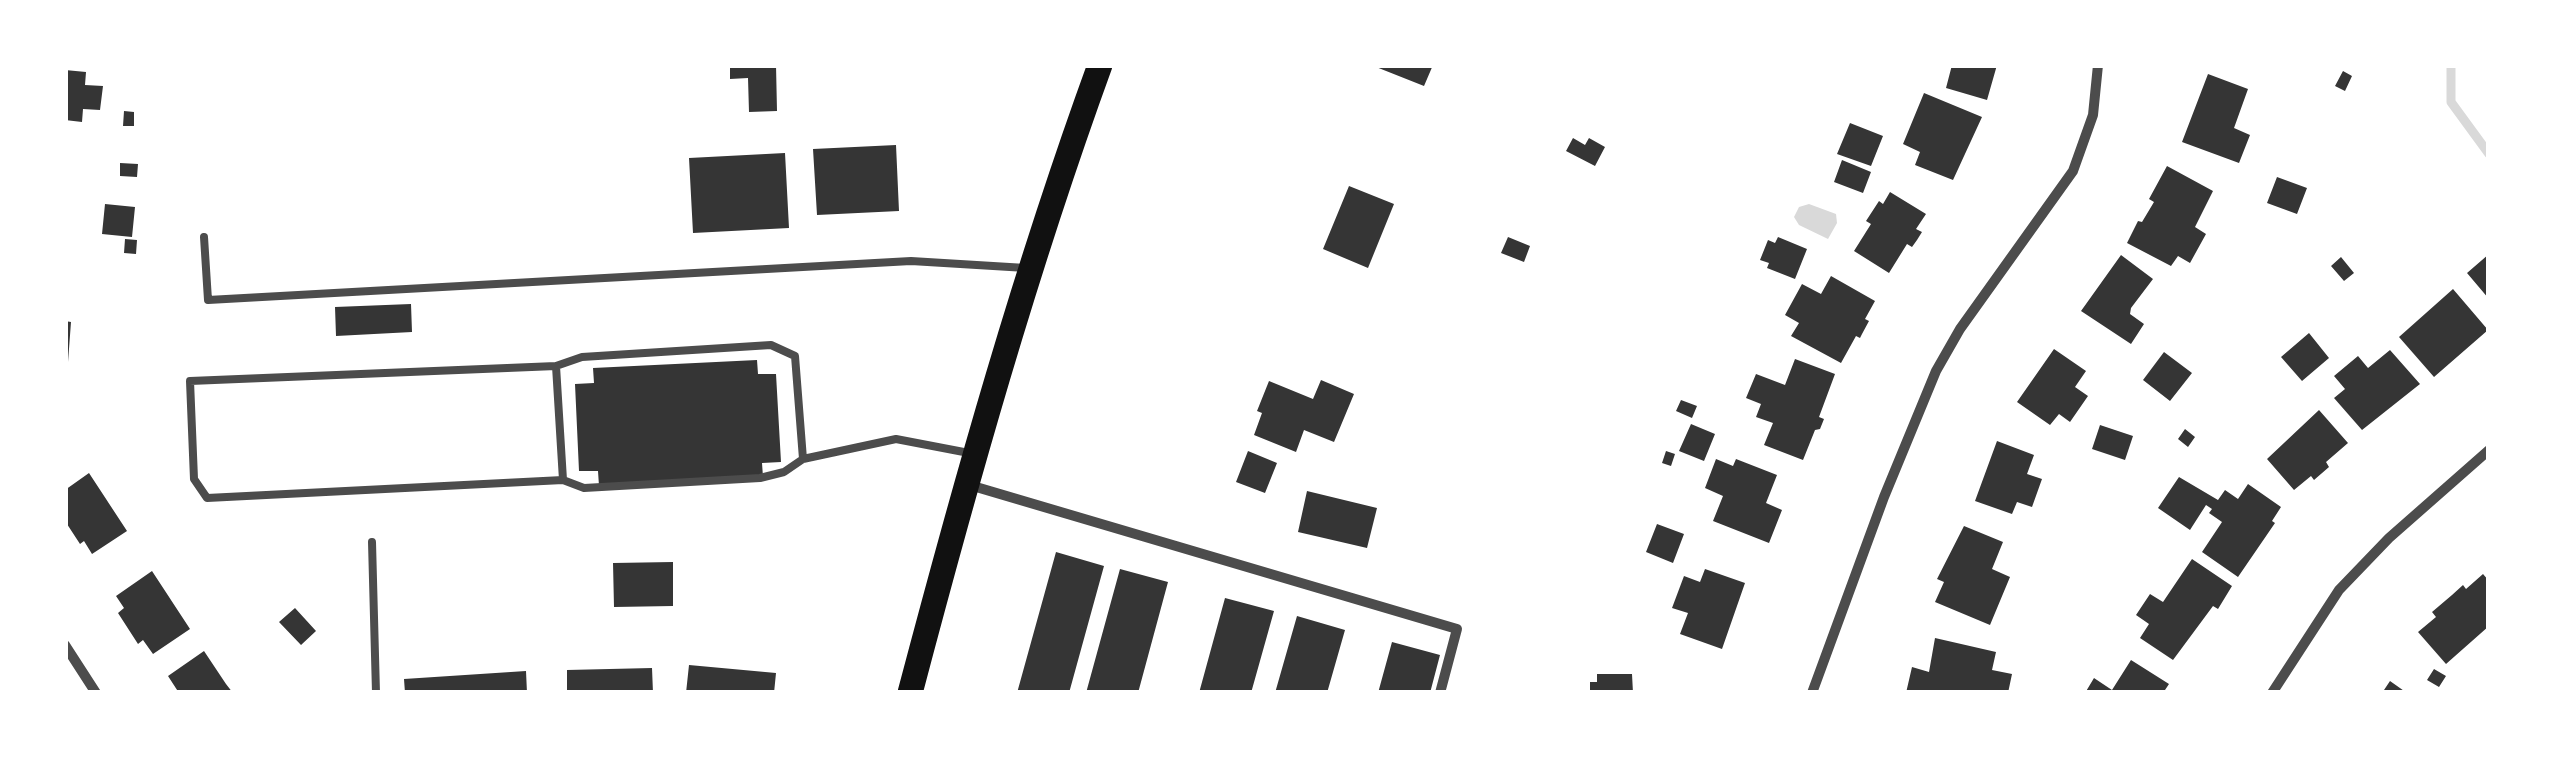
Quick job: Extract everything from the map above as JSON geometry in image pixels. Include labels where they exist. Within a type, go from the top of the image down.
[{"type":"main road","points":[[910,693],[974,454],[1031,268],[1100,65]]},
{"type":"street","points":[[1812,693],[1884,497],[1936,371],[1960,329],[2073,171],[2094,115],[2098,65]]},
{"type":"street","points":[[2272,693],[2339,590],[2389,538],[2489,450]]},
{"type":"street","points":[[965,484],[1457,629],[1440,693]]},
{"type":"street","points":[[65,645],[96,693]]},
{"type":"lane","points":[[204,237],[208,300],[911,261],[1031,268]]},
{"type":"lane","points":[[803,459],[795,356],[771,345],[582,356],[556,366],[190,381],[194,478],[207,498],[563,480],[584,488],[760,478],[784,472],[803,459],[896,439],[974,454]]},
{"type":"lane","points":[[556,366],[563,480]]},
{"type":"lane","points":[[372,542],[376,693]]},
{"type":"shaded area","points":[[1809,204],[1836,214],[1837,223],[1828,239],[1799,225],[1794,217],[1799,207]]},
{"type":"building","points":[[730,65],[776,65],[777,111],[749,112],[748,78],[730,79]]},
{"type":"building","points":[[1371,65],[1433,65],[1424,86]]},
{"type":"building","points":[[1952,65],[1997,65],[1987,100],[1946,88]]},
{"type":"building","points":[[65,70],[86,72],[85,85],[103,86],[100,110],[83,109],[82,122],[65,120]]},
{"type":"building","points":[[2343,71],[2352,76],[2345,91],[2335,86]]},
{"type":"building","points":[[2208,74],[2248,89],[2234,128],[2250,135],[2239,163],[2182,142]]},
{"type":"building","points":[[1924,93],[1982,117],[1953,180],[1915,165],[1920,152],[1903,144]]},
{"type":"building","points":[[124,111],[134,112],[134,126],[123,126]]},
{"type":"building","points":[[1850,123],[1883,136],[1871,166],[1837,154]]},
{"type":"building","points":[[1573,138],[1585,145],[1589,138],[1605,147],[1595,166],[1566,151]]},
{"type":"building","points":[[896,145],[899,211],[817,215],[813,149]]},
{"type":"building","points":[[785,153],[789,228],[693,233],[689,158]]},
{"type":"building","points":[[1842,160],[1871,172],[1863,193],[1834,182]]},
{"type":"building","points":[[120,163],[138,164],[137,177],[120,176]]},
{"type":"building","points":[[2167,166],[2213,191],[2195,227],[2206,234],[2190,263],[2178,256],[2171,266],[2127,243],[2154,202],[2149,199]]},
{"type":"building","points":[[2277,177],[2307,188],[2297,214],[2267,203]]},
{"type":"building","points":[[1349,186],[1394,204],[1368,268],[1323,249]]},
{"type":"building","points":[[1890,192],[1926,214],[1916,229],[1922,232],[1917,240],[1912,247],[1907,244],[1889,273],[1854,251],[1871,224],[1866,221]]},
{"type":"building","points":[[105,204],[135,207],[132,237],[102,234]]},
{"type":"building","points":[[1508,237],[1530,246],[1524,262],[1501,253]]},
{"type":"building","points":[[1778,237],[1807,249],[1795,279],[1767,268],[1769,263],[1760,260],[1768,240],[1775,243]]},
{"type":"building","points":[[125,239],[137,240],[136,254],[124,253]]},
{"type":"building","points":[[2489,254],[2489,299],[2467,273]]},
{"type":"building","points":[[2121,255],[2153,279],[2131,308],[2130,314],[2144,324],[2131,344],[2081,311]]},
{"type":"building","points":[[2341,257],[2354,273],[2344,281],[2331,266]]},
{"type":"building","points":[[1831,276],[1875,301],[1860,338],[1856,336],[1841,363],[1791,336],[1799,323],[1785,315],[1802,284],[1821,294]]},
{"type":"building","points":[[2453,289],[2488,330],[2434,377],[2399,337]]},
{"type":"building","points":[[411,304],[412,332],[336,336],[335,307]]},
{"type":"building","points":[[65,321],[71,322],[68,362],[65,362]]},
{"type":"building","points":[[2309,333],[2329,358],[2302,381],[2281,357]]},
{"type":"building","points":[[2054,349],[2086,371],[2075,387],[2088,396],[2070,422],[2059,414],[2050,425],[2017,402]]},
{"type":"building","points":[[2390,350],[2420,384],[2362,430],[2334,398],[2345,389],[2334,376],[2358,356],[2368,368]]},
{"type":"building","points":[[2164,352],[2192,373],[2170,401],[2143,380]]},
{"type":"building","points":[[1795,359],[1835,374],[1819,417],[1824,419],[1803,460],[1764,445],[1773,423],[1756,417],[1761,404],[1746,398],[1756,374],[1785,385]]},
{"type":"building","points":[[757,360],[758,374],[776,374],[781,462],[762,463],[763,477],[599,486],[598,471],[579,471],[575,384],[594,383],[593,368]]},
{"type":"building","points":[[1321,380],[1354,394],[1334,442],[1304,430],[1296,452],[1254,435],[1262,413],[1257,411],[1269,381],[1313,399]]},
{"type":"building","points":[[1681,400],[1697,406],[1692,418],[1676,411]]},
{"type":"building","points":[[2319,410],[2348,443],[2326,462],[2329,467],[2294,490],[2267,459]]},
{"type":"building","points":[[1691,424],[1715,434],[1704,461],[1679,451]]},
{"type":"building","points":[[2100,425],[2133,436],[2125,460],[2092,449]]},
{"type":"building","points":[[2185,429],[2195,437],[2188,447],[2178,439]]},
{"type":"building","points":[[1997,441],[2034,455],[2027,474],[2042,479],[2032,507],[2017,502],[2012,514],[1975,501]]},
{"type":"building","points":[[1248,451],[1277,463],[1265,493],[1236,482]]},
{"type":"building","points":[[1666,451],[1675,454],[1671,466],[1662,463]]},
{"type":"building","points":[[1716,459],[1733,466],[1736,459],[1777,475],[1766,503],[1782,510],[1769,543],[1713,521],[1723,496],[1705,488]]},
{"type":"building","points":[[89,473],[127,531],[92,554],[65,521],[65,490]]},
{"type":"building","points":[[2179,477],[2218,500],[2225,490],[2238,499],[2248,484],[2281,507],[2272,521],[2275,523],[2238,577],[2202,552],[2222,522],[2209,513],[2212,509],[2206,505],[2190,530],[2158,508]]},
{"type":"building","points":[[1307,491],[1377,508],[1367,548],[1298,532]]},
{"type":"building","points":[[1657,524],[1684,534],[1673,563],[1646,552]]},
{"type":"building","points":[[1964,526],[2003,542],[1992,569],[2010,577],[1990,625],[1935,602],[1944,582],[1937,579]]},
{"type":"building","points":[[1056,552],[1104,566],[1069,693],[1017,693]]},
{"type":"building","points":[[2192,559],[2232,586],[2218,609],[2213,606],[2173,660],[2140,638],[2149,624],[2136,615],[2150,594],[2163,602]]},
{"type":"building","points":[[673,562],[673,606],[614,607],[613,563]]},
{"type":"building","points":[[1120,569],[1168,582],[1138,693],[1086,693]]},
{"type":"building","points":[[1705,569],[1745,583],[1722,649],[1680,634],[1688,613],[1672,608],[1684,576],[1700,582]]},
{"type":"building","points":[[152,571],[190,629],[153,654],[143,640],[138,644],[118,613],[124,608],[116,596]]},
{"type":"building","points":[[2483,574],[2489,581],[2489,626],[2446,664],[2418,632],[2436,617],[2432,612],[2463,585],[2466,589]]},
{"type":"building","points":[[1225,598],[1274,611],[1251,693],[1199,693]]},
{"type":"building","points":[[295,608],[316,631],[301,645],[279,622]]},
{"type":"building","points":[[1297,616],[1345,630],[1327,693],[1275,693]]},
{"type":"building","points":[[1935,638],[1996,652],[1992,670],[2012,674],[2008,693],[1906,693],[1912,667],[1929,672]]},
{"type":"building","points":[[1392,642],[1440,655],[1430,693],[1378,693]]},
{"type":"building","points":[[204,651],[233,693],[179,693],[168,676]]},
{"type":"building","points":[[2131,660],[2169,684],[2163,693],[2085,693],[2094,678],[2112,690]]},
{"type":"building","points":[[689,665],[776,673],[774,693],[686,693]]},
{"type":"building","points":[[652,668],[653,693],[567,693],[567,670]]},
{"type":"building","points":[[2434,669],[2446,676],[2439,687],[2427,680]]},
{"type":"building","points":[[526,671],[527,693],[405,693],[404,679]]},
{"type":"building","points":[[1597,674],[1632,674],[1633,693],[1590,693],[1590,682],[1597,682]]},
{"type":"building","points":[[2390,681],[2407,693],[2382,693]]},
{"type":"waterway","points":[[2451,65],[2451,102],[2489,154]]}]
